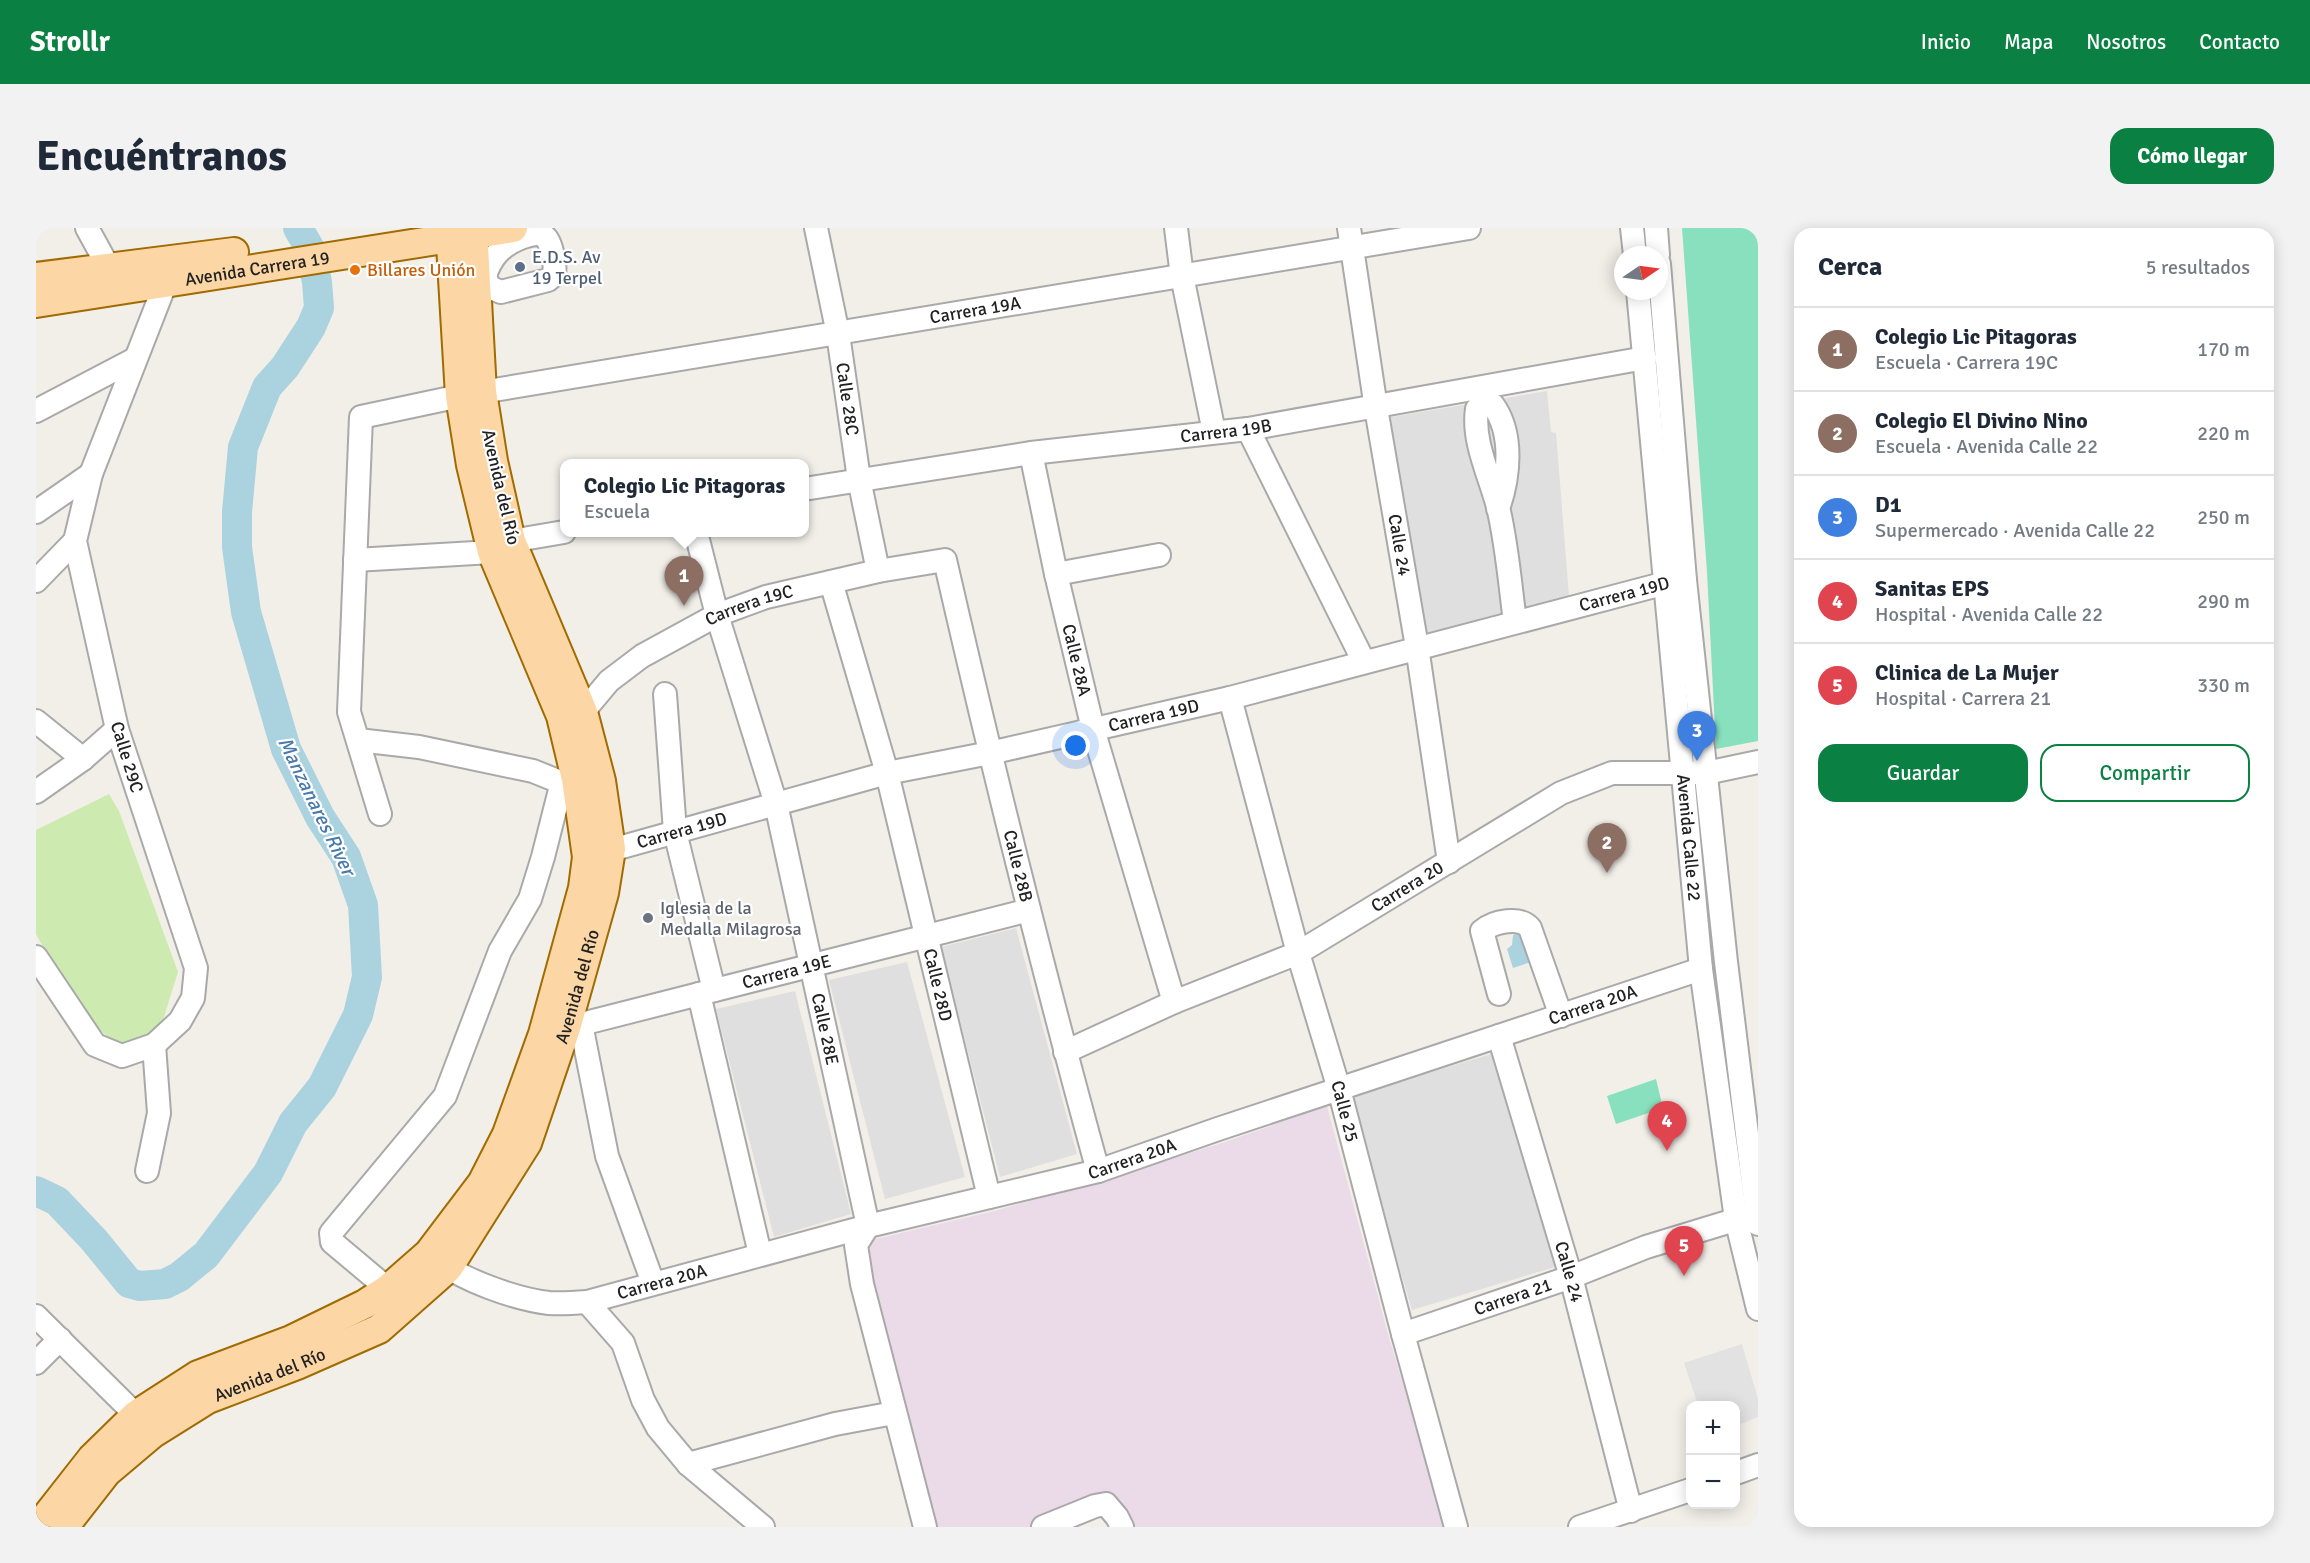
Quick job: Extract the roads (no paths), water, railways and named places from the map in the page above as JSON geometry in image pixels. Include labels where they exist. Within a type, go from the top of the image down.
[{"type":"main road","name":"Avenida Carrera 19","points":[[326,249],[393,228]]},
{"type":"main road","name":"Avenida Carrera 19","points":[[42,272],[213,265],[462,232],[517,231]]},
{"type":"main road","name":"Avenida del Río","points":[[462,232],[481,277],[471,394]]},
{"type":"main road","name":"Avenida del Río","points":[[462,232],[471,394],[471,465],[561,716],[570,785],[599,853]]},
{"type":"main road","name":"Avenida Carrera 19","points":[[36,303],[166,282],[213,265]]},
{"type":"main road","name":"Avenida del Río","points":[[64,1527],[107,1472],[152,1434],[208,1399],[297,1365],[378,1329],[438,1261],[563,1029],[583,888],[599,853],[601,781],[584,712],[502,547]]},
{"type":"main road","name":"Avenida del Río","points":[[38,1527],[92,1458],[136,1415],[198,1375],[291,1340],[365,1305],[388,1289],[438,1261]]},
{"type":"street","points":[[87,228],[109,268]]},
{"type":"street","name":"Calle 28C","points":[[816,228],[838,334],[859,479],[878,571]]},
{"type":"street","points":[[1176,228],[1182,276],[1214,432]]},
{"type":"street","name":"Carrera 19A","points":[[355,560],[361,417],[471,394],[1182,276],[1350,238],[1469,228]]},
{"type":"street","points":[[1632,228],[1634,246]]},
{"type":"street","points":[[1656,228],[1657,246]]},
{"type":"street","points":[[517,231],[540,234],[549,242],[555,268],[553,276],[548,280],[501,292],[489,287],[481,277],[494,256],[517,231]]},
{"type":"street","name":"Calle 24","points":[[1350,238],[1376,408],[1417,647],[1449,862]]},
{"type":"street","name":"Calle 29C","points":[[154,1045],[180,1021],[192,998],[196,968],[117,729],[75,541],[91,474],[166,282]]},
{"type":"street","name":"Avenida Calle 22","points":[[1639,300],[1676,582],[1706,773],[1752,1217],[1758,1310]]},
{"type":"street","name":"Avenida Calle 22","points":[[1661,300],[1676,582],[1682,774],[1701,969],[1752,1217]]},
{"type":"street","name":"Carrera 19B","points":[[809,488],[1031,453],[1248,429],[1376,408],[1645,358]]},
{"type":"street","points":[[38,409],[135,359]]},
{"type":"street","points":[[1248,429],[1364,662]]},
{"type":"street","name":"Calle 28A","points":[[1031,453],[1056,574],[1093,729],[1174,1002]]},
{"type":"street","points":[[36,512],[91,474]]},
{"type":"street","points":[[1498,509],[1515,622]]},
{"type":"street","points":[[380,814],[349,712],[355,560],[502,547],[560,533]]},
{"type":"street","name":"Calle 28E","points":[[697,537],[717,615],[776,804],[868,1226]]},
{"type":"street","points":[[36,581],[75,541]]},
{"type":"street","points":[[1056,574],[1158,555]]},
{"type":"street","name":"Carrera 19C","points":[[584,712],[609,681],[642,656],[717,615],[766,597],[878,571],[945,560]]},
{"type":"street","name":"Calle 28B","points":[[945,560],[1029,910],[1098,1171]]},
{"type":"street","name":"Calle 28D","points":[[831,582],[887,773],[988,1197]]},
{"type":"street","name":"Carrera 19D","points":[[599,853],[887,773],[990,753],[1230,698],[1417,647],[1676,582]]},
{"type":"street","points":[[665,694],[675,832],[760,1254]]},
{"type":"street","name":"Calle 25","points":[[1230,698],[1298,953],[1339,1089],[1456,1527]]},
{"type":"street","points":[[36,721],[83,759]]},
{"type":"street","points":[[36,792],[83,759],[117,729]]},
{"type":"street","points":[[358,740],[419,747],[533,771],[570,785],[530,899],[500,951],[445,1096],[332,1233],[332,1242],[388,1289]]},
{"type":"street","name":"Carrera 20","points":[[1065,1052],[1174,1002],[1298,953],[1561,793],[1612,773],[1706,773],[1758,762]]},
{"type":"street","name":"Carrera 19E","points":[[563,1029],[1029,910]]},
{"type":"street","points":[[1499,994],[1482,930],[1488,926],[1517,920],[1525,922],[1530,928],[1560,1016]]},
{"type":"street","points":[[36,957],[94,1045],[122,1056],[154,1045],[159,1113],[147,1172]]},
{"type":"street","name":"Carrera 20A","points":[[438,1261],[511,1295],[550,1303],[587,1302],[868,1226],[1098,1171],[1701,969]]},
{"type":"street","points":[[563,1029],[653,1283]]},
{"type":"street","name":"Calle 24","points":[[1499,1036],[1571,1277],[1631,1511]]},
{"type":"street","name":"Carrera 21","points":[[1403,1334],[1571,1277],[1646,1247],[1752,1217]]},
{"type":"street","points":[[868,1226],[858,1238],[856,1245],[862,1284],[925,1527]]},
{"type":"street","points":[[587,1302],[623,1343],[643,1400],[658,1428],[688,1464],[763,1527]]},
{"type":"street","points":[[36,1316],[136,1415]]},
{"type":"street","points":[[36,1363],[60,1339]]},
{"type":"street","points":[[688,1464],[835,1424],[894,1413]]},
{"type":"street","points":[[1740,1472],[1758,1465]]},
{"type":"street","points":[[1580,1527],[1686,1491]]},
{"type":"street","points":[[1043,1527],[1095,1506],[1106,1504],[1122,1527]]},
{"type":"water","points":[[1524,932],[1531,962],[1513,968],[1507,949],[1512,945],[1513,935]]},
{"type":"waterway","name":"Manzanares River","points":[[36,1191],[57,1201],[94,1240],[129,1283],[140,1286],[165,1284],[179,1277],[206,1255],[268,1173],[293,1123],[322,1087],[358,1015],[367,977],[363,905],[346,857],[320,817],[286,749],[246,612],[237,547],[237,512],[243,447],[267,387],[285,367],[311,327],[319,308],[317,282],[310,249],[298,228]]},
{"type":"place","name":"E.D.S. Av 19 Terpel","points":[[520,267]]},
{"type":"place","name":"Billares Unión","points":[[355,270]]},
{"type":"place","name":"Colegio Lic Pitagoras","points":[[684,606]]},
{"type":"place","name":"D1","points":[[1697,761]]},
{"type":"place","name":"Colegio El Divino Nino","points":[[1607,873]]},
{"type":"place","name":"Iglesia de la Medalla Milagrosa","points":[[648,918]]},
{"type":"place","name":"Sanitas EPS","points":[[1667,1151]]},
{"type":"place","name":"Clinica de La Mujer","points":[[1684,1276]]}]
